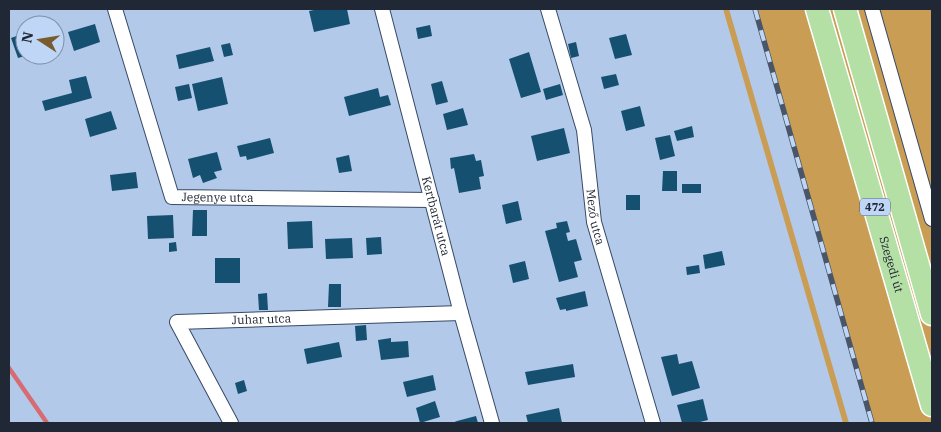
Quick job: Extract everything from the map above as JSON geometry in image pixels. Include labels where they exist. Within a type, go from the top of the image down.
[{"type":"main road","name":"Szegedi út","points":[[817,9],[932,405]]},
{"type":"main road","name":"472","points":[[845,9],[932,314]]},
{"type":"street","name":"Jegenye utca","points":[[114,9],[172,197],[432,200]]},
{"type":"street","name":"Kertbarát utca","points":[[382,9],[460,313],[492,423]]},
{"type":"street","name":"Mező utca","points":[[548,9],[584,130],[594,222],[653,423]]},
{"type":"street","points":[[872,9],[932,219]]},
{"type":"street","name":"Juhar utca","points":[[231,423],[177,322],[460,313]]},
{"type":"shaded area","points":[[723,9],[729,9],[849,423],[843,423]]},
{"type":"shaded area","points":[[755,9],[932,9],[932,423],[874,423]]},
{"type":"building","points":[[347,9],[350,24],[314,32],[309,11]]},
{"type":"building","points":[[95,24],[100,42],[74,51],[68,32]]},
{"type":"building","points":[[430,25],[432,36],[418,39],[416,28]]},
{"type":"building","points":[[626,34],[632,55],[615,59],[609,38]]},
{"type":"building","points":[[15,37],[15,49],[11,38]]},
{"type":"building","points":[[576,42],[579,56],[571,58],[568,44]]},
{"type":"building","points":[[230,43],[233,55],[224,57],[221,45]]},
{"type":"building","points":[[210,47],[214,61],[179,69],[176,55]]},
{"type":"building","points":[[529,52],[541,92],[521,98],[509,59]]},
{"type":"building","points":[[616,74],[619,85],[604,89],[601,77]]},
{"type":"building","points":[[86,76],[92,98],[45,111],[42,101],[72,93],[69,80]]},
{"type":"building","points":[[222,77],[228,104],[198,111],[192,84]]},
{"type":"building","points":[[442,81],[448,102],[436,105],[431,84]]},
{"type":"building","points":[[189,84],[192,98],[178,101],[175,87]]},
{"type":"building","points":[[560,84],[563,95],[546,100],[543,89]]},
{"type":"building","points":[[378,88],[380,97],[388,95],[391,105],[349,116],[344,97]]},
{"type":"building","points":[[640,106],[645,126],[626,131],[621,111]]},
{"type":"building","points":[[463,108],[468,125],[447,130],[443,114]]},
{"type":"building","points":[[111,111],[117,129],[90,137],[85,119]]},
{"type":"building","points":[[692,126],[694,137],[677,141],[674,131]]},
{"type":"building","points":[[564,128],[570,153],[537,161],[531,136]]},
{"type":"building","points":[[670,135],[675,156],[660,160],[655,138]]},
{"type":"building","points":[[270,138],[274,153],[247,160],[246,156],[240,157],[237,146]]},
{"type":"building","points":[[217,152],[222,170],[214,172],[217,178],[203,183],[200,175],[193,178],[188,159]]},
{"type":"building","points":[[474,154],[476,161],[481,160],[484,176],[479,177],[481,189],[459,193],[454,168],[451,169],[450,158]]},
{"type":"building","points":[[349,155],[352,171],[339,173],[336,158]]},
{"type":"building","points":[[663,171],[677,171],[677,191],[662,191]]},
{"type":"building","points":[[136,172],[138,188],[112,191],[110,175]]},
{"type":"building","points":[[682,184],[701,184],[701,193],[682,193]]},
{"type":"building","points":[[626,195],[640,195],[640,210],[626,210]]},
{"type":"building","points":[[518,201],[522,220],[506,224],[502,205]]},
{"type":"building","points":[[193,210],[207,210],[207,236],[192,236]]},
{"type":"building","points":[[173,215],[174,238],[148,239],[147,216]]},
{"type":"building","points":[[312,221],[313,248],[288,249],[287,222]]},
{"type":"building","points":[[567,221],[570,232],[566,233],[568,241],[576,239],[582,260],[574,262],[578,277],[559,282],[545,231],[557,228],[556,223]]},
{"type":"building","points":[[381,237],[382,254],[367,255],[366,238]]},
{"type":"building","points":[[352,238],[353,258],[326,259],[325,239]]},
{"type":"building","points":[[176,242],[177,251],[169,252],[169,243]]},
{"type":"building","points":[[722,251],[725,265],[705,269],[703,255]]},
{"type":"building","points":[[215,258],[240,258],[240,283],[215,283]]},
{"type":"building","points":[[525,261],[529,279],[513,283],[509,265]]},
{"type":"building","points":[[699,265],[700,273],[687,275],[686,267]]},
{"type":"building","points":[[329,284],[341,284],[341,307],[328,307]]},
{"type":"building","points":[[585,291],[588,306],[566,311],[566,309],[560,310],[556,298]]},
{"type":"building","points":[[267,293],[268,310],[259,310],[258,294]]},
{"type":"building","points":[[366,325],[367,340],[356,341],[355,326]]},
{"type":"building","points":[[391,338],[391,342],[408,341],[409,357],[381,360],[378,340]]},
{"type":"building","points":[[339,342],[342,357],[307,364],[304,349]]},
{"type":"building","points":[[677,354],[679,364],[692,361],[700,388],[672,396],[661,357]]},
{"type":"building","points":[[573,364],[575,377],[528,385],[525,372]]},
{"type":"building","points":[[433,375],[436,390],[407,397],[403,382]]},
{"type":"building","points":[[244,380],[247,391],[238,394],[235,383]]},
{"type":"building","points":[[703,399],[708,420],[696,423],[682,423],[677,405]]},
{"type":"building","points":[[435,401],[440,417],[420,423],[416,408]]},
{"type":"building","points":[[559,408],[562,423],[528,423],[526,415]]},
{"type":"building","points":[[476,416],[478,423],[452,423],[457,421]]},
{"type":"waterway","points":[[9,368],[47,423]]},
{"type":"railway","points":[[755,9],[872,423]]}]
